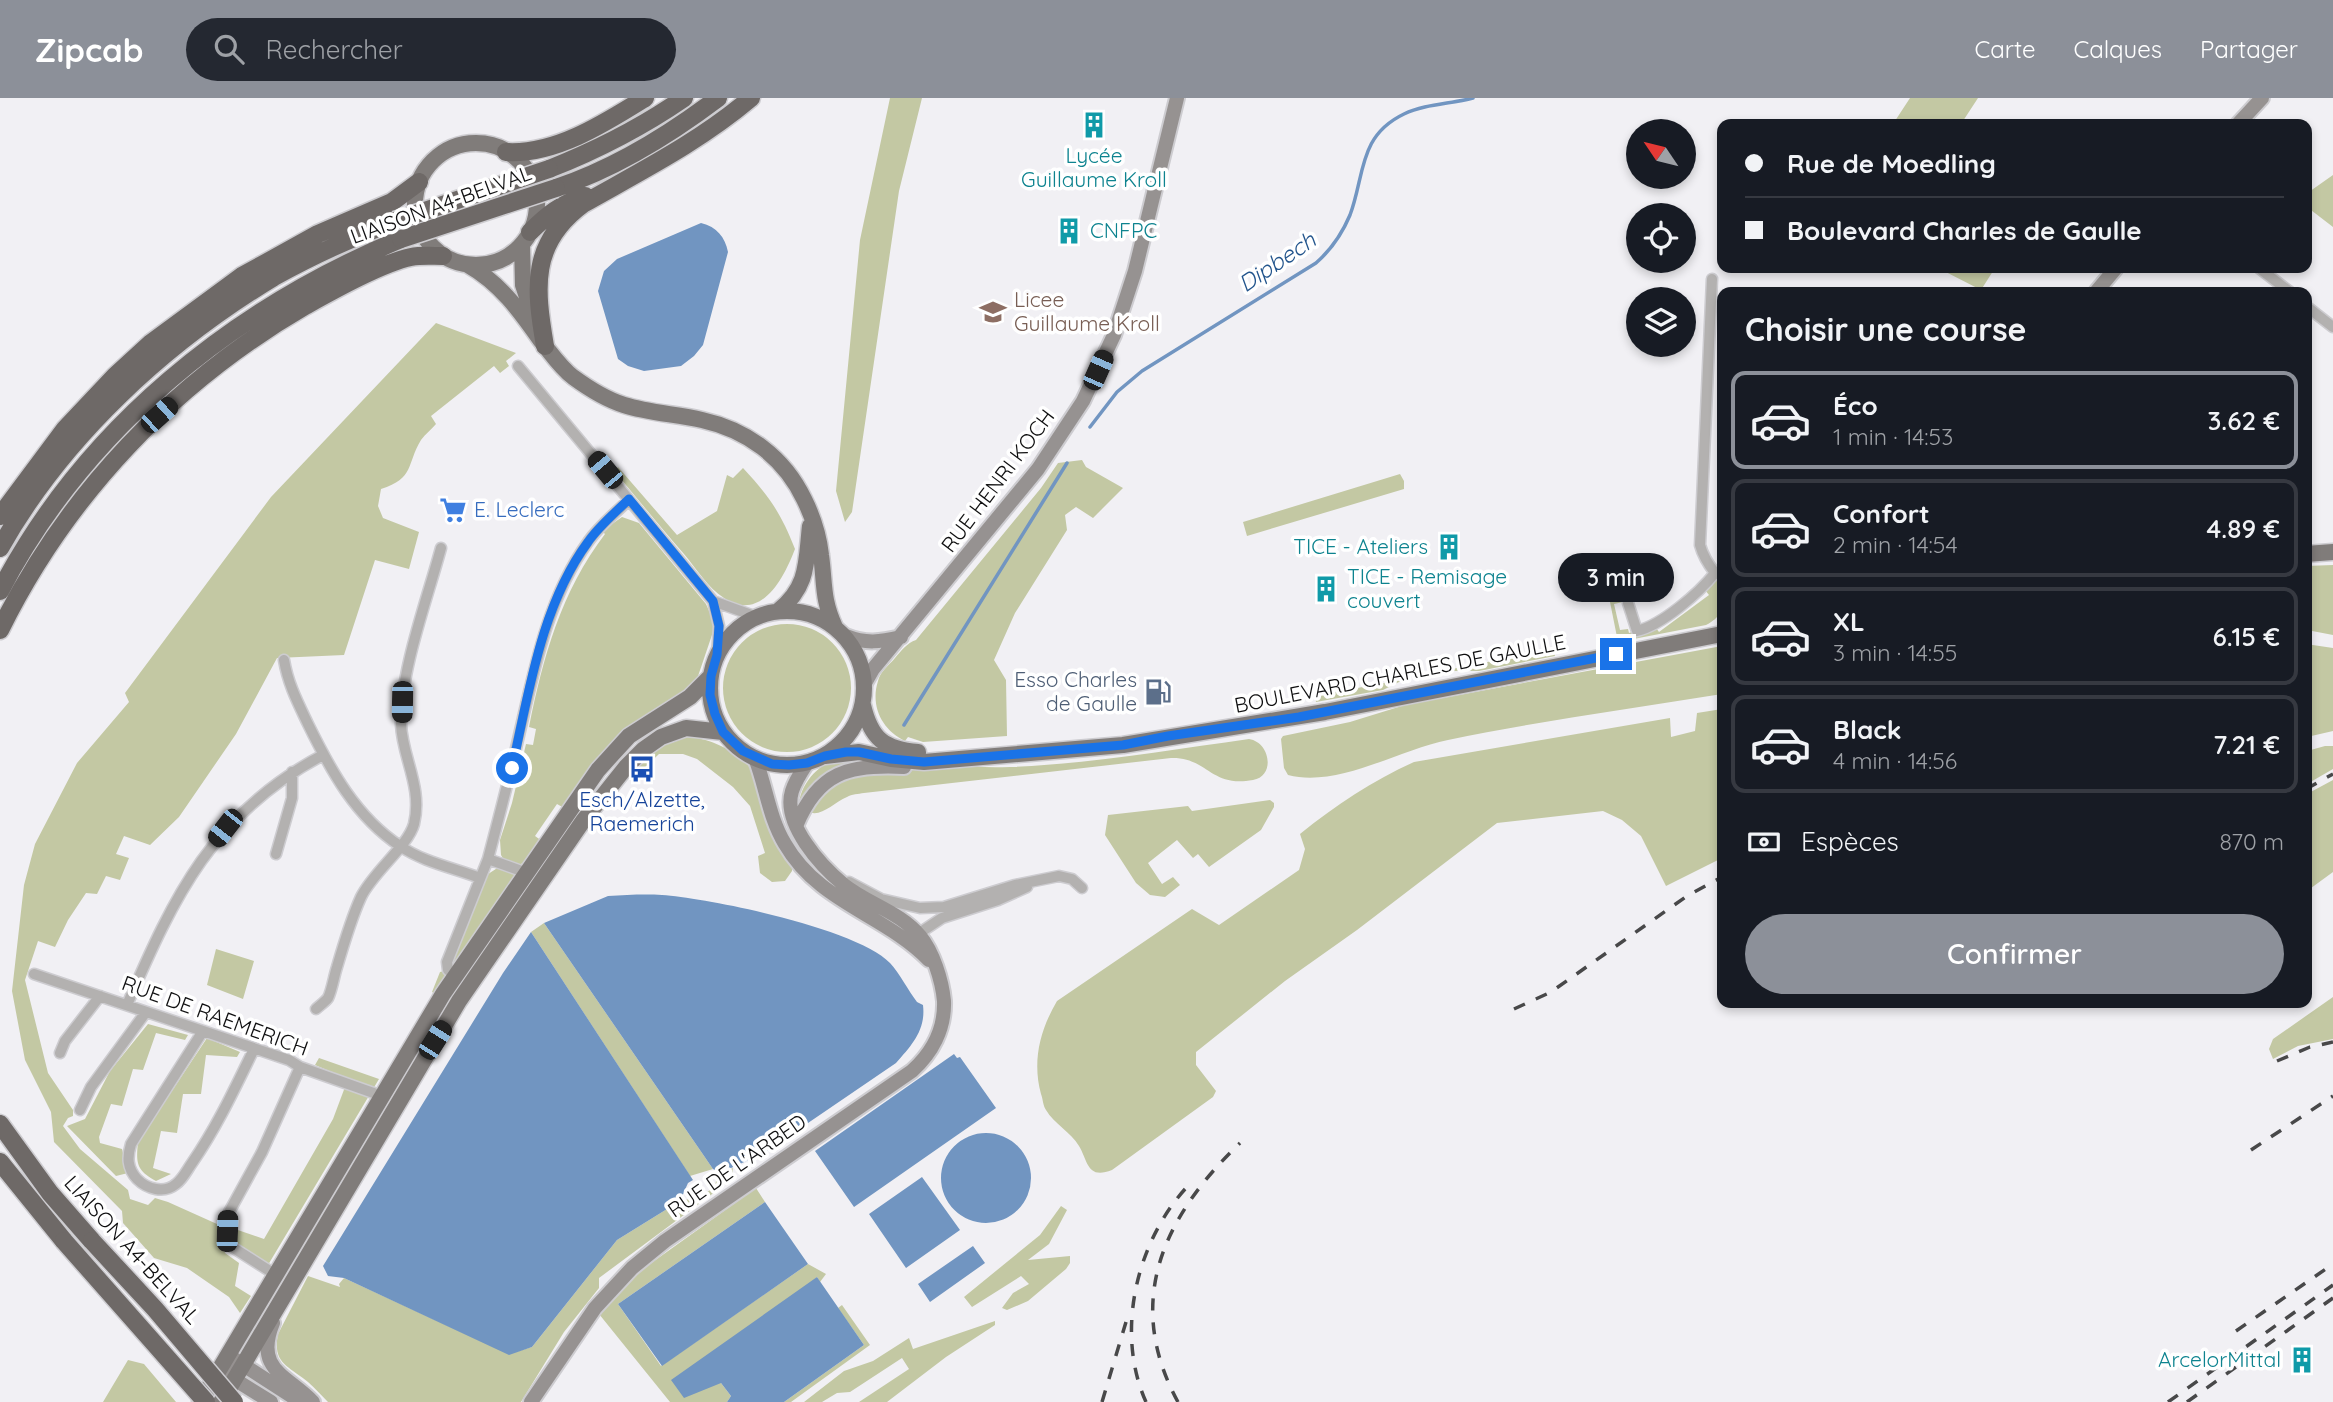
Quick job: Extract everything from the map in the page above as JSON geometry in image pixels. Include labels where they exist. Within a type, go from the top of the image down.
[{"type":"highway","points":[[506,152],[520,153],[554,145],[612,119],[645,98]]},
{"type":"highway","name":"LIAISON A4-BELVAL","points":[[0,548],[40,488],[110,405],[211,319],[275,277],[354,237],[549,169],[639,127],[684,98]]},
{"type":"highway","name":"LIAISON A4-BELVAL","points":[[0,591],[25,546],[82,468],[154,393],[206,349],[295,290],[347,263],[401,239],[556,188],[602,169],[643,148],[718,98]]},
{"type":"highway","points":[[545,346],[538,303],[538,274],[546,248],[567,216],[691,143],[751,98]]},
{"type":"highway","points":[[0,516],[65,429],[115,376],[151,343],[242,276],[318,234],[392,202],[419,182]]},
{"type":"highway","points":[[526,238],[546,215],[563,204],[602,193]]},
{"type":"highway","points":[[0,630],[39,559],[94,483],[147,425],[199,379],[284,319],[342,287],[404,258],[443,256]]},
{"type":"highway","name":"LIAISON A4-BELVAL","points":[[0,1124],[50,1193],[155,1309],[234,1402]]},
{"type":"highway","name":"LIAISON A4-BELVAL","points":[[0,1162],[64,1241],[206,1402]]},
{"type":"main road","name":"RUE HENRI KOCH","points":[[865,683],[873,669],[903,636],[1038,469],[1083,401],[1114,335],[1135,271],[1177,98]]},
{"type":"main road","points":[[2243,119],[2262,98]]},
{"type":"main road","points":[[468,265],[488,264],[506,257],[526,238],[536,217],[534,186],[523,166],[494,146],[467,144],[448,150],[432,163],[419,182],[415,203],[417,218],[422,233],[431,246],[443,256],[487,275],[570,375],[598,394],[622,405],[731,428],[759,444],[784,467],[805,500],[821,553],[824,601],[840,632],[855,650],[862,666],[865,683],[863,705],[855,725],[842,742],[825,756],[807,763],[772,764],[755,758],[732,742],[723,732],[715,714],[710,695],[711,676],[717,655],[734,633],[757,617],[778,611],[815,615],[840,632],[863,642],[881,642],[903,636]]},
{"type":"main road","points":[[526,238],[523,285],[545,346]]},
{"type":"main road","points":[[2100,287],[2112,273]]},
{"type":"main road","points":[[778,611],[795,596],[803,582],[811,518]]},
{"type":"main road","points":[[2312,554],[2333,552]]},
{"type":"main road","name":"BOULEVARD CHARLES DE GAULLE","points":[[825,756],[859,752],[924,762],[1123,745],[1299,717],[1717,635]]},
{"type":"main road","points":[[313,1402],[278,1374],[270,1361],[267,1341],[283,1296],[455,976],[613,752],[649,722],[690,697],[711,676]]},
{"type":"main road","name":"BOULEVARD CHARLES DE GAULLE","points":[[863,705],[867,724],[875,736],[904,751],[957,751],[1122,736],[1168,736]]},
{"type":"main road","points":[[220,1402],[234,1379],[235,1359],[276,1275],[389,1100],[583,821],[644,749],[673,731],[694,727],[723,732]]},
{"type":"main road","points":[[755,758],[784,843],[802,869],[837,899],[908,941],[935,966]]},
{"type":"main road","name":"BOULEVARD CHARLES DE GAULLE","points":[[796,826],[811,796],[823,784],[845,772],[865,767],[952,767],[981,758]]},
{"type":"main road","name":"RUE DE L'ARBED","points":[[531,1402],[595,1308],[632,1268],[665,1241],[912,1071],[936,1041],[943,1017],[943,991],[927,946],[918,934],[892,913],[845,886],[807,846],[796,826],[790,806],[791,792],[807,763]]},
{"type":"main road","points":[[200,1402],[283,1296]]},
{"type":"main road","points":[[235,1359],[300,1402]]},
{"type":"main road","points":[[234,1379],[271,1402]]},
{"type":"street","points":[[2265,273],[2284,287]]},
{"type":"street","points":[[1712,279],[1700,545],[1702,555],[1717,571]]},
{"type":"street","points":[[2312,311],[2333,327]]},
{"type":"street","points":[[518,366],[713,601],[719,626],[717,655]]},
{"type":"street","points":[[455,976],[448,970],[447,962],[488,859],[534,669],[559,595],[569,572],[588,542],[603,523],[629,499]]},
{"type":"street","points":[[316,1009],[327,998],[362,895],[380,868],[409,834],[414,823],[415,794],[401,728],[402,702],[441,548]]},
{"type":"street","points":[[1628,603],[1637,631],[1654,625],[1717,575]]},
{"type":"street","points":[[713,601],[757,617]]},
{"type":"street","points":[[284,660],[288,682],[323,755],[346,795],[369,820],[400,846],[417,856],[480,878]]},
{"type":"street","points":[[127,1005],[158,932],[181,891],[211,847],[241,813],[292,772],[323,755]]},
{"type":"street","points":[[276,854],[292,798],[292,772]]},
{"type":"street","points":[[488,859],[527,873]]},
{"type":"street","points":[[831,872],[881,899],[920,908],[944,907],[1047,877],[1072,879],[1082,888]]},
{"type":"street","points":[[821,886],[840,893],[909,934],[918,934],[942,918],[998,900],[1047,877]]},
{"type":"street","name":"RUE DE RAEMERICH","points":[[34,974],[289,1060],[300,1068],[389,1100]]},
{"type":"street","points":[[61,1053],[65,1041],[100,996]]},
{"type":"street","points":[[80,1110],[91,1087],[146,1012]]},
{"type":"street","points":[[203,1031],[131,1144],[128,1155],[130,1168],[135,1176],[150,1187],[163,1189],[173,1187],[179,1182],[228,1104],[254,1049]]},
{"type":"street","points":[[276,1275],[232,1247],[227,1231],[228,1214],[262,1152],[300,1068]]},
{"type":"green space","points":[[890,98],[922,98],[899,191],[852,512],[845,522],[836,491],[860,240]]},
{"type":"green space","points":[[1910,98],[1978,98],[1964,119],[1896,119]]},
{"type":"green space","points":[[2333,175],[2333,227],[2312,211],[2312,190]]},
{"type":"green space","points":[[1948,273],[1992,273],[1983,287],[1975,287]]},
{"type":"green space","points":[[436,323],[516,353],[506,361],[509,366],[500,373],[494,366],[431,416],[436,424],[421,440],[405,475],[381,489],[378,506],[383,518],[419,532],[409,569],[375,560],[344,655],[277,658],[236,734],[179,817],[150,845],[124,836],[116,854],[129,858],[120,880],[106,876],[97,894],[86,893],[68,920],[55,947],[38,941],[25,980],[48,1073],[73,1110],[73,1116],[68,1118],[63,1126],[80,1149],[128,1190],[130,1199],[148,1205],[155,1198],[217,1224],[225,1253],[239,1263],[235,1286],[251,1296],[240,1313],[229,1297],[187,1268],[154,1258],[123,1223],[122,1211],[54,1142],[51,1112],[25,1060],[12,991],[24,885],[35,844],[77,763],[129,702],[125,693],[271,497]]},
{"type":"green space","points":[[1082,460],[1086,467],[1123,488],[1093,518],[1076,507],[1065,515],[1067,530],[1015,613],[994,660],[1006,680],[1007,736],[923,742],[908,737],[905,741],[897,736],[884,724],[877,708],[876,690],[885,669],[904,648],[916,640],[1041,488],[1058,463]]},
{"type":"green space","points":[[618,467],[677,535],[717,511],[727,475],[733,478],[743,468],[773,506],[795,549],[777,584],[760,601],[749,605],[737,604],[718,594],[615,472]]},
{"type":"green space","points":[[1400,474],[1404,489],[1247,536],[1243,522]]},
{"type":"green space","points":[[622,517],[639,523],[706,604],[714,629],[696,682],[682,696],[634,724],[564,808],[557,804],[535,836],[542,841],[529,860],[513,868],[516,879],[437,995],[432,992],[440,972],[448,970],[483,879],[505,862],[501,855],[500,840],[526,744],[533,745],[536,729],[529,727],[548,650],[565,602],[605,534],[602,531]]},
{"type":"green space","points":[[1600,553],[1632,600],[1614,604],[1620,630],[1628,629],[1629,633],[1654,625],[1659,632],[1709,595],[1705,590],[1716,580],[1717,617],[1706,625],[1618,642],[1610,602],[1608,569]]},
{"type":"green space","points":[[2333,565],[2333,635],[2312,631],[2312,566]]},
{"type":"green space","points":[[787,624],[812,629],[832,643],[846,663],[851,688],[846,713],[832,733],[812,747],[787,752],[762,747],[742,733],[728,713],[723,688],[728,663],[742,643],[762,629]]},
{"type":"green space","points":[[2312,645],[2333,648],[2333,731],[2312,736]]},
{"type":"green space","points":[[1717,647],[1717,695],[1448,740],[1368,766],[1327,776],[1307,778],[1288,775],[1284,768],[1283,736],[1350,722],[1405,705]]},
{"type":"green space","points":[[1554,649],[1555,656],[1479,671],[1442,671]]},
{"type":"green space","points":[[1405,679],[1383,690],[1316,702],[1315,696]]},
{"type":"green space","points":[[1717,710],[1717,860],[1666,886],[1641,836],[1622,820],[1603,811],[1497,823],[1357,930],[1285,981],[1196,1052],[1196,1065],[1216,1091],[1213,1097],[1112,1170],[1098,1173],[1093,1171],[1076,1141],[1053,1120],[1045,1108],[1038,1082],[1039,1046],[1057,1001],[1192,909],[1219,925],[1299,870],[1305,849],[1300,834],[1369,785],[1414,762],[1670,718],[1671,737],[1695,731],[1697,713]]},
{"type":"green space","points":[[684,737],[705,740],[726,748],[758,777],[792,859],[792,871],[785,881],[772,882],[760,873],[758,856],[765,853],[750,806],[733,787],[697,759],[683,754],[659,754],[642,770],[638,766],[662,744]]},
{"type":"green space","points":[[1249,739],[1262,746],[1268,759],[1265,772],[1253,780],[1227,780],[1193,762],[1171,758],[855,794],[817,813],[805,810],[799,803],[804,787],[814,773],[836,759],[850,756],[954,766],[1010,767],[1100,760]]},
{"type":"green space","points":[[2333,746],[2333,769],[2312,781],[2312,750]]},
{"type":"green space","points":[[2333,780],[2333,872],[2312,887],[2312,791]]},
{"type":"green space","points":[[1270,800],[1274,807],[1261,830],[1209,867],[1198,854],[1193,858],[1177,840],[1148,863],[1162,884],[1173,877],[1180,885],[1165,897],[1150,895],[1136,883],[1105,835],[1108,815],[1188,806],[1192,811]]},
{"type":"green space","points":[[544,923],[713,1169],[690,1176],[531,932]]},
{"type":"green space","points":[[216,949],[254,961],[243,999],[207,985]]},
{"type":"green space","points":[[2333,997],[2333,1039],[2298,1046],[2273,1059],[2269,1049],[2273,1039]]},
{"type":"green space","points":[[148,1024],[188,1035],[185,1040],[156,1033],[143,1070],[133,1069],[122,1106],[111,1104],[99,1137],[100,1143],[122,1149],[128,1173],[116,1176],[67,1126],[85,1119],[110,1071]]},
{"type":"green space","points":[[207,1038],[240,1052],[237,1057],[206,1055],[201,1094],[183,1094],[177,1133],[161,1131],[153,1168],[171,1174],[156,1181],[144,1173],[139,1165],[138,1142]]},
{"type":"green space","points":[[319,1058],[379,1079],[268,1265],[235,1245],[231,1230],[232,1228],[264,1239],[333,1119],[348,1079],[315,1065]]},
{"type":"green space","points":[[733,1168],[731,1180],[599,1278],[599,1288],[564,1332],[521,1402],[328,1402],[311,1384],[289,1368],[277,1352],[278,1334],[308,1276],[340,1287],[339,1284],[344,1278],[509,1354],[532,1347],[617,1240],[680,1201],[699,1197],[715,1187],[717,1175]]},
{"type":"green space","points":[[756,1188],[765,1202],[618,1304],[661,1366],[808,1264],[826,1274],[820,1282],[817,1277],[721,1383],[731,1396],[727,1402],[670,1402],[599,1314],[636,1274]]},
{"type":"green space","points":[[1061,1206],[1067,1210],[1049,1244],[1028,1260],[1070,1256],[1066,1269],[1028,1301],[1007,1310],[1002,1308],[1013,1293],[1029,1284],[1021,1276],[972,1307],[964,1297],[1040,1235]]},
{"type":"green space","points":[[842,1305],[870,1345],[791,1402],[784,1402],[864,1345],[838,1308]]},
{"type":"green space","points":[[995,1321],[995,1325],[946,1357],[887,1402],[859,1402],[909,1369],[902,1358],[850,1392],[837,1393],[822,1402],[804,1402],[844,1371],[873,1361],[909,1338],[913,1349]]},
{"type":"green space","points":[[128,1360],[144,1364],[176,1402],[103,1402]]},
{"type":"water","points":[[701,223],[719,233],[728,252],[703,345],[681,366],[644,371],[628,366],[618,359],[598,291],[604,271],[617,259]]},
{"type":"water","points":[[662,895],[713,902],[782,917],[847,938],[873,950],[894,967],[917,1002],[923,1005],[920,1030],[896,1063],[764,1153],[720,1173],[713,1169],[544,923],[608,896]]},
{"type":"water","points":[[531,932],[693,1180],[688,1183],[680,1201],[617,1240],[532,1347],[509,1355],[344,1278],[328,1276],[323,1266]]},
{"type":"water","points":[[954,1054],[957,1058],[960,1057],[996,1108],[854,1207],[815,1151]]},
{"type":"water","points":[[986,1133],[1003,1137],[1018,1146],[1027,1161],[1031,1178],[1027,1195],[1018,1210],[1003,1219],[986,1223],[969,1219],[954,1210],[945,1195],[941,1178],[945,1161],[954,1146],[969,1137]]},
{"type":"water","points":[[922,1177],[960,1230],[906,1268],[869,1214]]},
{"type":"water","points":[[765,1202],[808,1264],[662,1366],[618,1304]]},
{"type":"water","points":[[973,1246],[985,1263],[930,1302],[918,1284]]},
{"type":"water","points":[[817,1277],[864,1345],[784,1402],[727,1402],[731,1396],[721,1383],[684,1398],[671,1380]]},
{"type":"waterway","name":"Dipbech","points":[[1090,427],[1117,392],[1142,371],[1322,258],[1344,229],[1355,200],[1365,158],[1378,133],[1389,123],[1420,108],[1473,98]]},
{"type":"waterway","points":[[904,725],[1067,463]]},
{"type":"railway","points":[[2312,786],[2333,774]]},
{"type":"railway","points":[[1514,1009],[1551,992],[1687,896],[1717,880]]},
{"type":"railway","points":[[2277,1061],[2310,1047],[2333,1042]]},
{"type":"railway","points":[[2251,1150],[2333,1096]]},
{"type":"railway","points":[[1178,1402],[1162,1365],[1154,1329],[1153,1295],[1160,1262],[1172,1230],[1191,1200],[1213,1171],[1240,1143]]},
{"type":"railway","points":[[1146,1402],[1132,1347],[1136,1290],[1154,1235],[1186,1188]]},
{"type":"railway","points":[[2236,1331],[2333,1264]]},
{"type":"railway","points":[[2168,1402],[2333,1285]]},
{"type":"railway","points":[[2187,1402],[2333,1298]]},
{"type":"railway","points":[[1102,1402],[1126,1322]]},
{"type":"place","name":"Lycée Guillaume Kroll","points":[[1094,125]]},
{"type":"place","name":"CNFPC","points":[[1069,231]]},
{"type":"place","name":"Licee Guillaume Kroll","points":[[993,312]]},
{"type":"place","name":"E. Leclerc","points":[[453,510]]},
{"type":"place","name":"TICE - Ateliers","points":[[1449,547]]},
{"type":"place","name":"TICE - Remisage couvert","points":[[1326,589]]},
{"type":"place","name":"Esso Charles de Gaulle","points":[[1158,692]]},
{"type":"place","name":"Esch/Alzette, Raemerich","points":[[642,769]]},
{"type":"place","name":"ArcelorMittal","points":[[2302,1360]]},
{"type":"route","points":[[512,768],[534,669],[569,572],[603,523],[629,499],[713,601],[719,626],[710,695],[723,732],[743,751],[772,764],[807,763],[846,752],[924,762],[1123,745],[1299,717],[1616,654]]}]
